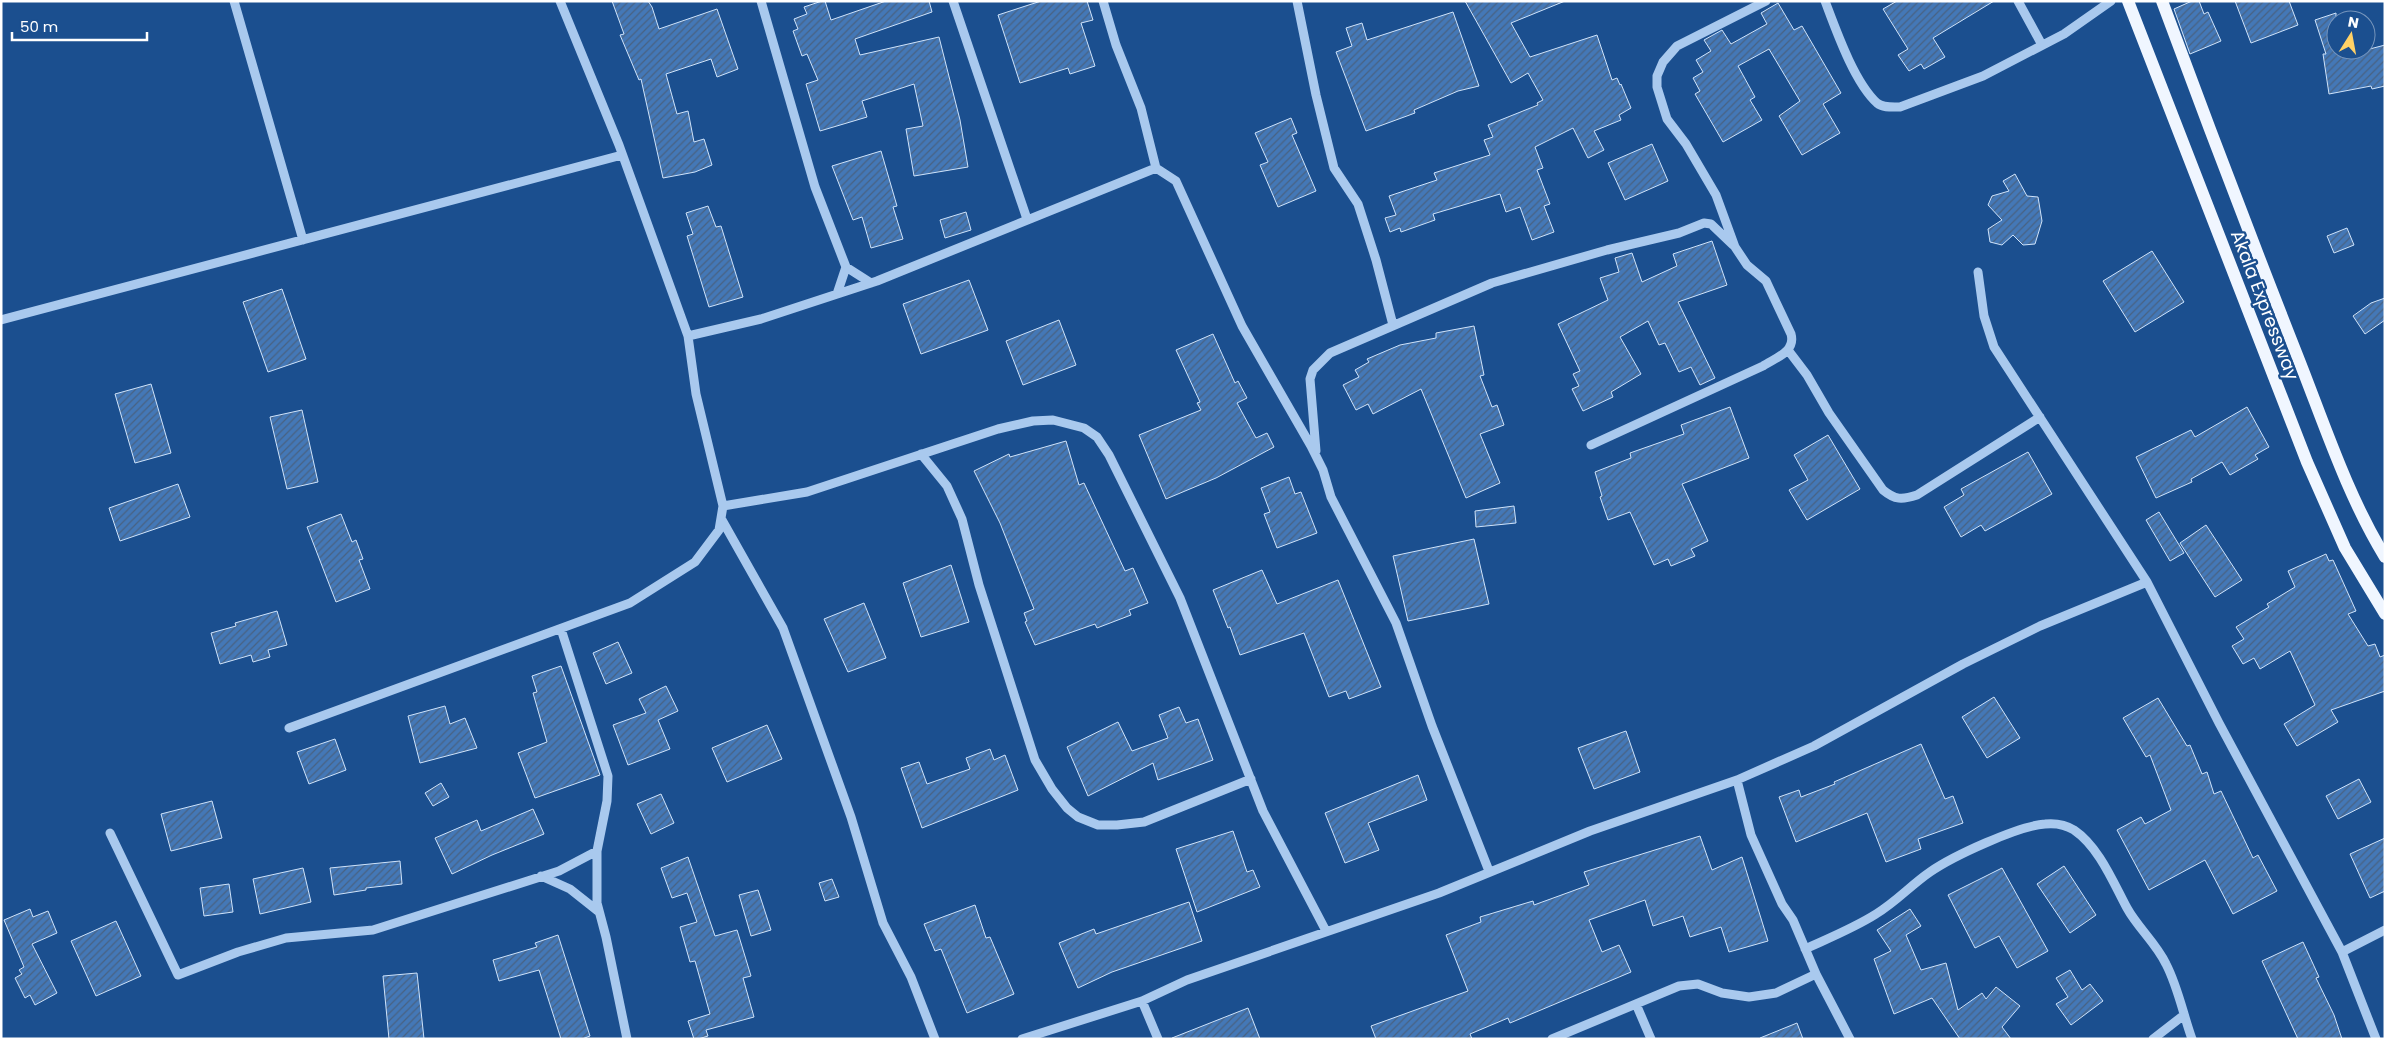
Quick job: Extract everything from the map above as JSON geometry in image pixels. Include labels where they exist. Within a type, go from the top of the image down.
[{"type":"main road","name":"Akala Expressway","points":[[2128,1],[2307,462],[2345,548],[2385,614]]},
{"type":"main road","name":"Akala Expressway","points":[[2162,1],[2248,230],[2334,450],[2371,534],[2385,557]]},
{"type":"street","points":[[234,1],[303,240]]},
{"type":"street","points":[[289,728],[630,603],[695,562],[718,530],[722,520],[723,506],[698,404],[688,336],[622,155],[560,1]]},
{"type":"street","points":[[761,1],[806,159],[846,267],[871,283]]},
{"type":"street","points":[[953,1],[1027,219]]},
{"type":"street","points":[[1103,1],[1116,45],[1141,108],[1156,168],[1176,181],[1242,326],[1311,446],[1331,497],[1396,623],[1432,726],[1489,871]]},
{"type":"street","points":[[1297,1],[1316,95],[1334,168],[1358,204],[1376,260],[1393,325]]},
{"type":"street","points":[[1735,247],[1716,195],[1686,144],[1667,119],[1657,87],[1657,76],[1663,62],[1676,46],[1766,1]]},
{"type":"street","points":[[1825,1],[1845,52],[1863,84],[1878,103],[1885,107],[1900,107],[1983,76],[2064,34],[2111,1]]},
{"type":"street","points":[[2018,1],[2042,46]]},
{"type":"street","points":[[1,320],[622,155]]},
{"type":"street","points":[[688,336],[761,319],[871,283],[1156,168]]},
{"type":"street","points":[[1316,458],[1310,391],[1313,370],[1330,353],[1492,283],[1598,253],[1662,238],[1704,223],[1711,224],[1735,247],[1747,264],[1766,281],[1793,340],[1788,350],[1729,382],[1591,446]]},
{"type":"street","points":[[837,294],[846,267]]},
{"type":"street","points":[[1978,272],[1984,316],[1994,347],[2148,582],[2219,723],[2342,952],[2376,1039]]},
{"type":"street","points":[[1788,350],[1807,375],[1829,414],[1883,490],[1891,497],[1899,499],[1917,494],[2040,417]]},
{"type":"street","points":[[723,506],[807,492],[998,429],[1033,421],[1054,420],[1073,423],[1097,437],[1109,455],[1180,598],[1263,811],[1326,931]]},
{"type":"street","points":[[921,454],[947,486],[962,519],[984,604],[1035,760],[1052,789],[1067,808],[1078,817],[1098,824],[1117,825],[1144,822],[1252,779]]},
{"type":"street","points":[[722,520],[783,628],[851,817],[883,923],[911,977],[935,1039]]},
{"type":"street","points":[[1022,1039],[1142,1001],[1187,980],[1439,893],[1590,831],[1737,780],[1814,746],[1913,691],[2040,626],[2148,582]]},
{"type":"street","points":[[561,629],[608,776],[607,801],[596,850],[596,879],[599,912],[627,1039]]},
{"type":"street","points":[[1737,780],[1751,835],[1782,904],[1793,920],[1816,974],[1850,1039]]},
{"type":"street","points":[[1805,949],[1875,915],[1930,872],[1961,854],[2002,837],[2043,824],[2059,824],[2073,830],[2086,840],[2104,866],[2131,915],[2153,942],[2166,963],[2176,986],[2192,1039]]},
{"type":"street","points":[[110,833],[178,975],[238,952],[286,938],[373,930],[558,871],[596,850]]},
{"type":"street","points":[[541,876],[570,889],[599,912]]},
{"type":"street","points":[[2342,952],[2385,930]]},
{"type":"street","points":[[1552,1039],[1679,986],[1698,984],[1722,993],[1749,997],[1776,993],[1816,974]]},
{"type":"street","points":[[1142,1001],[1158,1039]]},
{"type":"street","points":[[1636,1004],[1651,1039]]},
{"type":"street","points":[[2153,1039],[2184,1015]]},
{"type":"building","points":[[612,1],[648,1],[652,7],[659,29],[717,9],[738,69],[717,77],[711,59],[666,74],[677,114],[688,111],[694,142],[704,139],[712,165],[695,172],[663,178],[641,79],[639,80],[620,35],[624,34]]},
{"type":"building","points":[[825,1],[831,20],[886,1],[929,1],[932,12],[855,39],[860,55],[939,37],[960,120],[968,167],[914,176],[906,129],[923,126],[914,84],[862,101],[867,117],[820,131],[806,84],[818,80],[807,54],[802,56],[793,31],[798,29],[794,19],[807,14],[804,7]]},
{"type":"building","points":[[1041,1],[1087,1],[1093,20],[1081,23],[1095,66],[1070,74],[1068,68],[1020,83],[998,15]]},
{"type":"building","points":[[1465,1],[1565,1],[1511,23],[1530,57],[1597,35],[1612,80],[1617,78],[1631,108],[1619,115],[1621,120],[1594,131],[1604,150],[1588,158],[1573,128],[1535,147],[1543,168],[1537,170],[1550,204],[1544,206],[1554,232],[1532,240],[1520,207],[1506,212],[1500,194],[1433,214],[1435,220],[1401,232],[1400,228],[1390,232],[1385,218],[1396,215],[1389,196],[1437,180],[1434,173],[1490,155],[1484,140],[1493,137],[1488,125],[1538,105],[1537,103],[1543,100],[1528,73],[1511,83]]},
{"type":"building","points":[[1897,1],[1994,1],[1933,38],[1945,57],[1924,69],[1921,64],[1909,71],[1898,55],[1908,49],[1883,9]]},
{"type":"building","points":[[2192,1],[2199,1],[2204,14],[2208,12],[2221,41],[2190,54],[2174,9]]},
{"type":"building","points":[[2235,1],[2289,1],[2298,25],[2251,43]]},
{"type":"building","points":[[1778,3],[1794,30],[1802,26],[1841,93],[1823,104],[1840,133],[1802,155],[1779,116],[1800,101],[1769,49],[1738,66],[1755,97],[1750,100],[1762,120],[1723,142],[1695,94],[1700,91],[1693,78],[1703,72],[1696,60],[1711,51],[1704,40],[1722,30],[1731,44],[1767,24],[1761,13]]},
{"type":"building","points":[[1453,12],[1479,86],[1458,91],[1414,110],[1415,113],[1366,131],[1336,52],[1352,46],[1346,28],[1362,23],[1367,40]]},
{"type":"building","points":[[2326,16],[2326,54],[2315,20]]},
{"type":"building","points":[[2385,45],[2385,86],[2372,89],[2371,86],[2329,94],[2323,54],[2326,54],[2326,60],[2376,60],[2376,47]]},
{"type":"building","points":[[1291,118],[1297,133],[1292,135],[1316,191],[1278,207],[1260,165],[1268,162],[1255,133]]},
{"type":"building","points":[[1652,144],[1668,181],[1625,200],[1608,163]]},
{"type":"building","points":[[881,151],[897,206],[893,207],[903,239],[871,248],[862,217],[853,220],[832,166]]},
{"type":"building","points":[[2015,174],[2027,196],[2038,197],[2042,221],[2035,244],[2023,245],[2013,235],[2002,245],[1990,242],[1988,229],[2002,220],[1988,205],[1992,196],[2009,191],[2003,181]]},
{"type":"building","points":[[708,206],[716,227],[721,226],[743,297],[709,307],[687,236],[693,234],[686,213]]},
{"type":"building","points":[[966,212],[971,230],[945,238],[940,220]]},
{"type":"building","points":[[2347,228],[2354,245],[2334,253],[2327,236]]},
{"type":"building","points":[[1712,241],[1727,285],[1678,302],[1715,378],[1700,385],[1691,367],[1679,372],[1665,343],[1659,345],[1648,321],[1620,337],[1641,374],[1611,392],[1613,397],[1583,411],[1572,389],[1579,386],[1573,374],[1580,371],[1558,324],[1608,300],[1600,278],[1619,272],[1615,258],[1632,253],[1642,282],[1677,266],[1673,254]]},
{"type":"building","points":[[2152,251],[2184,302],[2135,332],[2103,281]]},
{"type":"building","points":[[969,280],[988,330],[921,354],[903,304]]},
{"type":"building","points":[[282,289],[306,359],[268,372],[243,302]]},
{"type":"building","points":[[2385,298],[2385,320],[2365,334],[2353,316],[2371,303]]},
{"type":"building","points":[[1059,320],[1076,365],[1023,385],[1006,341]]},
{"type":"building","points":[[1474,326],[1484,375],[1480,376],[1492,407],[1497,405],[1504,425],[1480,434],[1500,483],[1466,498],[1421,389],[1373,414],[1368,404],[1356,410],[1343,385],[1359,377],[1355,370],[1369,362],[1367,359],[1400,345],[1436,338],[1436,333]]},
{"type":"building","points":[[1213,334],[1235,383],[1238,381],[1247,398],[1237,403],[1256,438],[1267,433],[1274,447],[1216,478],[1166,499],[1139,435],[1201,410],[1197,403],[1200,402],[1176,350]]},
{"type":"building","points":[[151,384],[171,453],[135,463],[115,394]]},
{"type":"building","points":[[1730,407],[1749,458],[1682,484],[1708,541],[1691,549],[1695,556],[1671,566],[1668,559],[1654,565],[1630,512],[1608,520],[1600,497],[1602,496],[1595,472],[1631,458],[1630,453],[1684,434],[1681,425]]},
{"type":"building","points":[[2247,407],[2269,447],[2255,455],[2258,459],[2230,475],[2222,462],[2191,479],[2192,482],[2156,498],[2136,457],[2191,430],[2195,437]]},
{"type":"building","points":[[302,410],[318,482],[287,489],[270,417]]},
{"type":"building","points":[[1828,435],[1860,489],[1807,520],[1789,490],[1808,480],[1794,455]]},
{"type":"building","points":[[1066,441],[1079,485],[1084,483],[1125,571],[1133,568],[1148,603],[1129,610],[1131,615],[1097,628],[1095,624],[1035,645],[1025,622],[1027,621],[1024,613],[1034,609],[1000,523],[974,471],[1009,454],[1010,457]]},
{"type":"building","points":[[2028,452],[2052,494],[1985,531],[1981,525],[1961,537],[1944,507],[1964,495],[1961,489]]},
{"type":"building","points":[[1289,477],[1295,494],[1301,492],[1317,533],[1277,548],[1264,514],[1270,512],[1261,488]]},
{"type":"building","points":[[178,484],[190,517],[120,541],[109,508]]},
{"type":"building","points":[[1514,506],[1516,523],[1476,527],[1475,511]]},
{"type":"building","points":[[2159,512],[2184,553],[2170,561],[2146,520]]},
{"type":"building","points":[[341,514],[352,542],[356,540],[363,559],[359,560],[370,589],[336,602],[307,527]]},
{"type":"building","points":[[2206,525],[2242,580],[2215,597],[2180,543]]},
{"type":"building","points":[[1474,539],[1489,604],[1408,621],[1393,556]]},
{"type":"building","points":[[2326,554],[2329,561],[2333,560],[2356,611],[2348,614],[2368,646],[2375,644],[2380,657],[2385,655],[2385,691],[2331,710],[2338,722],[2297,746],[2284,724],[2315,705],[2290,651],[2260,669],[2254,658],[2243,664],[2232,646],[2244,639],[2236,627],[2269,607],[2267,604],[2295,587],[2288,571]]},
{"type":"building","points":[[951,565],[969,622],[921,637],[903,583]]},
{"type":"building","points":[[1262,570],[1277,604],[1338,580],[1381,687],[1349,699],[1346,691],[1329,697],[1304,633],[1240,655],[1230,627],[1228,628],[1213,590]]},
{"type":"building","points":[[864,603],[886,658],[848,672],[824,619]]},
{"type":"building","points":[[277,611],[287,645],[268,650],[270,657],[253,662],[251,655],[220,664],[211,633],[236,626],[235,623]]},
{"type":"building","points":[[618,642],[632,673],[606,684],[593,653]]},
{"type":"building","points":[[561,666],[600,775],[535,798],[518,753],[547,742],[533,693],[537,692],[532,676]]},
{"type":"building","points":[[666,686],[678,711],[658,720],[670,749],[628,765],[613,725],[646,713],[639,699]]},
{"type":"building","points":[[1994,697],[2020,738],[1987,758],[1962,717]]},
{"type":"building","points":[[2158,698],[2187,746],[2190,745],[2202,774],[2207,772],[2214,794],[2221,791],[2253,858],[2258,855],[2277,891],[2233,914],[2205,860],[2149,890],[2117,830],[2141,817],[2145,824],[2171,810],[2150,755],[2146,757],[2123,718]]},
{"type":"building","points":[[445,706],[450,724],[465,718],[477,748],[420,763],[408,716]]},
{"type":"building","points":[[1179,707],[1186,723],[1198,719],[1213,760],[1158,780],[1153,763],[1088,796],[1067,747],[1118,722],[1132,751],[1168,738],[1159,715]]},
{"type":"building","points":[[767,725],[782,759],[727,782],[712,748]]},
{"type":"building","points":[[1626,731],[1640,772],[1594,789],[1578,748]]},
{"type":"building","points":[[335,739],[346,770],[309,784],[297,752]]},
{"type":"building","points":[[1921,744],[1945,799],[1953,796],[1963,823],[1918,839],[1921,849],[1886,862],[1867,813],[1796,842],[1779,797],[1799,790],[1801,797],[1835,784],[1834,782]]},
{"type":"building","points":[[990,749],[994,760],[1005,755],[1018,790],[922,828],[901,768],[919,762],[927,784],[970,769],[966,758]]},
{"type":"building","points":[[1418,775],[1427,800],[1368,823],[1379,850],[1345,863],[1325,813]]},
{"type":"building","points":[[2359,779],[2371,802],[2338,819],[2326,796]]},
{"type":"building","points":[[441,783],[449,797],[433,806],[425,793]]},
{"type":"building","points":[[661,794],[674,823],[651,834],[637,804]]},
{"type":"building","points":[[212,801],[222,838],[171,851],[161,814]]},
{"type":"building","points":[[533,809],[544,834],[452,874],[435,838],[477,820],[481,831]]},
{"type":"building","points":[[1233,831],[1247,872],[1253,870],[1260,887],[1197,912],[1176,849]]},
{"type":"building","points":[[1700,836],[1712,870],[1742,857],[1768,941],[1729,952],[1721,927],[1690,937],[1683,916],[1653,926],[1645,900],[1589,920],[1602,952],[1619,945],[1631,972],[1510,1023],[1508,1018],[1470,1034],[1472,1039],[1376,1039],[1371,1026],[1468,991],[1446,935],[1481,922],[1480,917],[1533,901],[1534,905],[1589,885],[1584,872]]},
{"type":"building","points":[[2385,838],[2385,891],[2370,898],[2350,854]]},
{"type":"building","points":[[688,857],[715,936],[737,930],[751,976],[743,978],[754,1017],[706,1030],[708,1036],[698,1039],[694,1039],[688,1021],[710,1014],[695,961],[690,962],[680,927],[697,922],[687,893],[672,898],[661,868]]},
{"type":"building","points":[[400,861],[402,884],[366,888],[366,890],[334,895],[330,868]]},
{"type":"building","points":[[2064,866],[2096,915],[2070,933],[2037,884]]},
{"type":"building","points":[[303,868],[311,902],[260,914],[253,879]]},
{"type":"building","points":[[2002,868],[2048,951],[2017,968],[1999,936],[1975,948],[1948,895]]},
{"type":"building","points":[[832,879],[839,897],[825,901],[819,883]]},
{"type":"building","points":[[229,884],[233,912],[204,916],[200,888]]},
{"type":"building","points":[[758,890],[771,930],[751,936],[739,895]]},
{"type":"building","points":[[1189,902],[1202,941],[1112,972],[1078,988],[1059,943],[1094,929],[1096,934]]},
{"type":"building","points":[[975,905],[986,938],[990,937],[1014,994],[967,1013],[941,949],[935,951],[924,924]]},
{"type":"building","points":[[30,909],[33,917],[48,911],[57,933],[32,944],[57,993],[35,1005],[30,995],[25,998],[15,978],[22,974],[19,970],[24,967],[4,920]]},
{"type":"building","points":[[1910,909],[1921,926],[1906,935],[1921,970],[1946,963],[1958,1010],[1982,993],[1986,999],[1996,987],[2020,1006],[2002,1027],[2011,1039],[1960,1039],[1932,998],[1894,1014],[1874,959],[1891,951],[1877,930]]},
{"type":"building","points":[[116,921],[141,976],[96,996],[71,941]]},
{"type":"building","points":[[558,935],[590,1036],[582,1039],[561,1039],[539,970],[499,981],[493,960],[537,947],[535,943]]},
{"type":"building","points":[[2303,942],[2319,977],[2316,978],[2334,1015],[2342,1039],[2298,1039],[2262,961]]},
{"type":"building","points":[[2070,970],[2082,990],[2090,984],[2103,1001],[2071,1025],[2056,1004],[2068,997],[2056,978]]},
{"type":"building","points":[[417,973],[424,1039],[389,1039],[383,976]]},
{"type":"building","points":[[1248,1008],[1260,1039],[1172,1039],[1172,1038]]},
{"type":"building","points":[[1797,1023],[1803,1039],[1760,1039],[1760,1038]]}]
